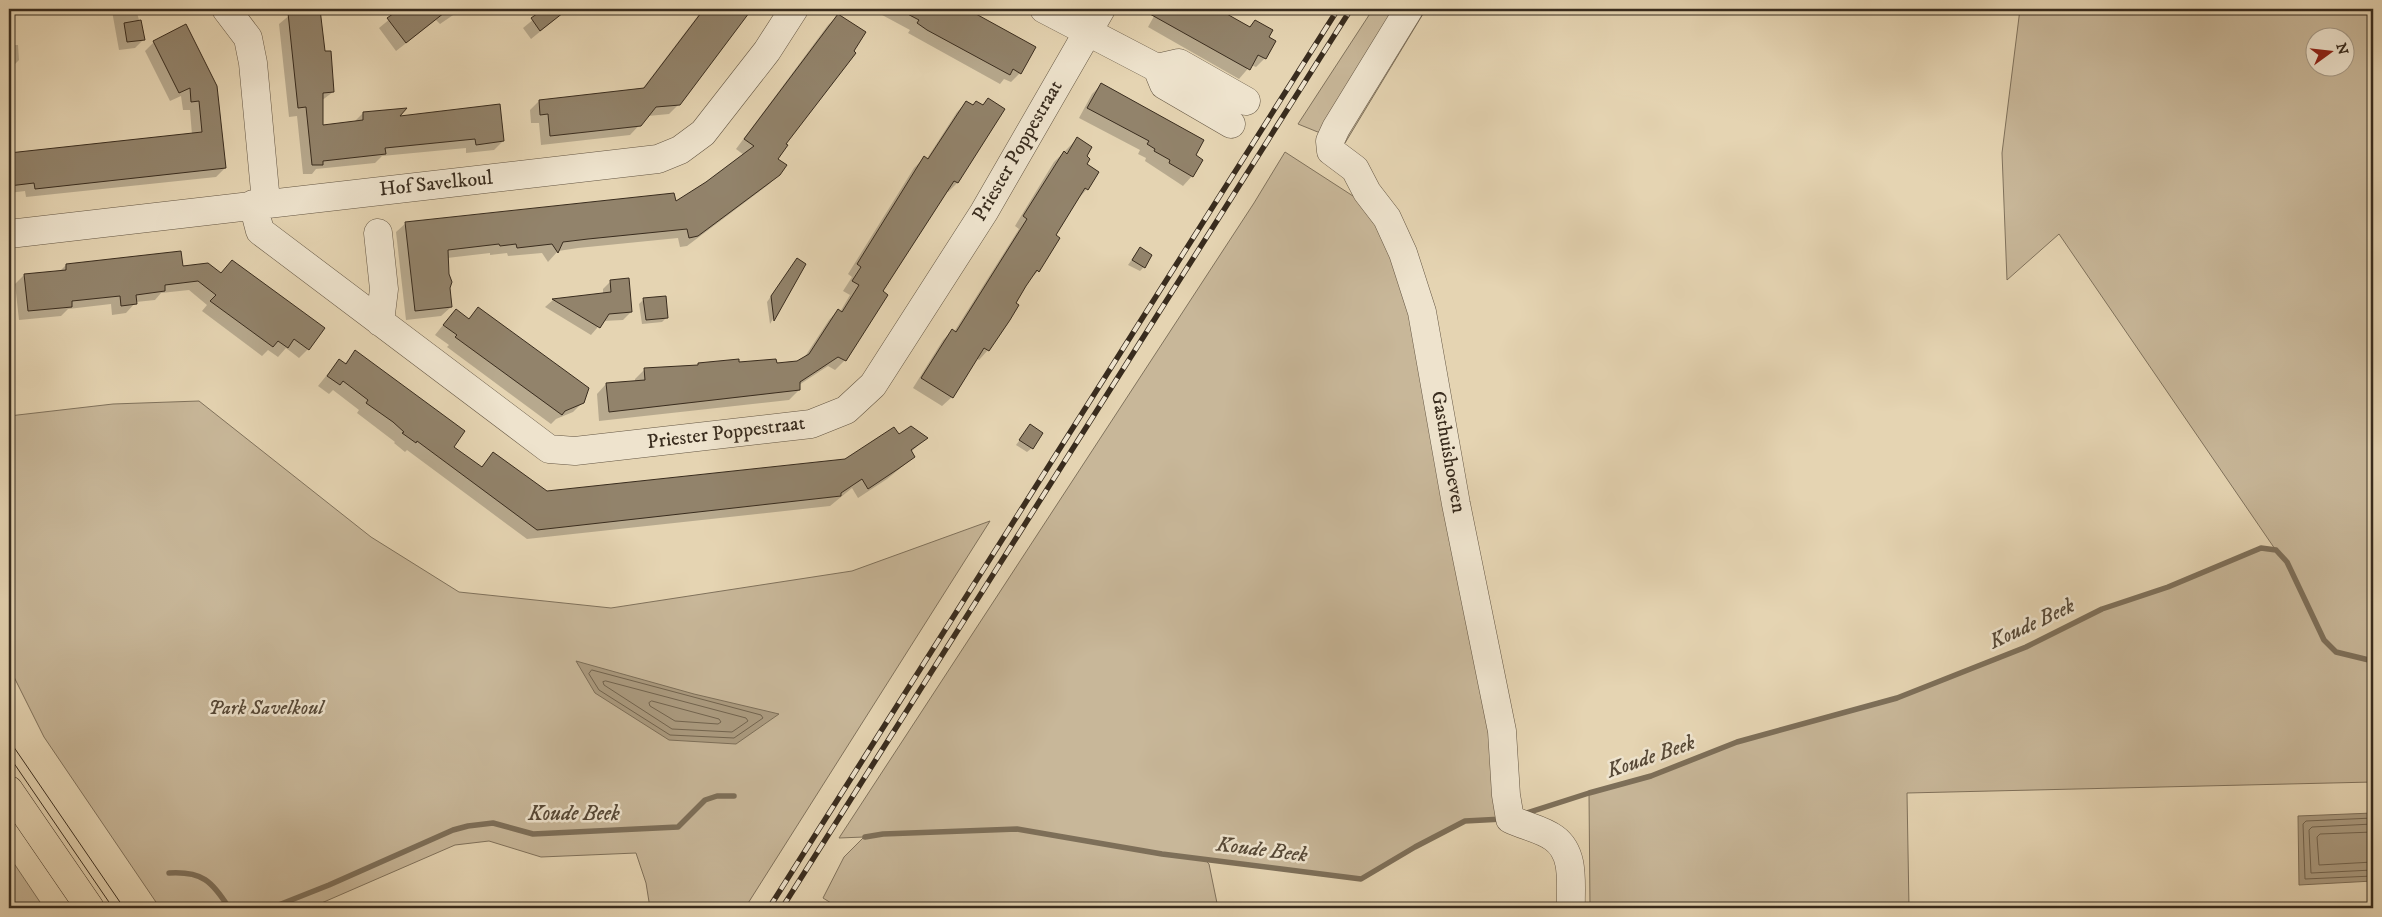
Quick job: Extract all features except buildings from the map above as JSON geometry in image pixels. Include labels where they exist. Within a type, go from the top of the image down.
[{"type":"main road","points":[[9,790],[90,908]]},
{"type":"main road","points":[[9,822],[68,908]]},
{"type":"street","name":"Priester Poppestraat","points":[[226,9],[248,38],[251,55],[260,231],[549,449],[575,451],[811,424],[846,410],[873,385],[984,212],[1101,9]]},
{"type":"street","name":"Hof Savelkoul","points":[[9,234],[260,203],[658,159],[680,150],[703,133],[767,51],[794,9]]},
{"type":"street","points":[[1044,9],[1157,68],[1164,85],[1232,124]]},
{"type":"street","name":"Gasthuishoeven","points":[[1410,9],[1336,128],[1330,141],[1331,151],[1355,169],[1367,192],[1387,218],[1403,253],[1422,312],[1456,504],[1502,731],[1506,795],[1510,819],[1554,838],[1563,846],[1570,858],[1571,908]]},
{"type":"street","points":[[1157,68],[1179,63],[1246,101]]},
{"type":"street","points":[[378,233],[384,289],[380,322]]},
{"type":"green space","points":[[1373,9],[1426,9],[1345,143],[1298,124]]},
{"type":"green space","points":[[2020,9],[2373,9],[2373,782],[1907,793],[1909,908],[1590,908],[1589,793],[1651,776],[1737,742],[1897,698],[2026,647],[2102,609],[2168,587],[2261,548],[2275,549],[2059,234],[2007,280],[2002,153]]},
{"type":"green space","points":[[1285,152],[1387,218],[1396,237],[1510,819],[1465,821],[1415,847],[1361,879],[1204,859],[1209,864],[1218,908],[839,908],[823,898],[844,857],[864,837],[839,838],[1254,203]]},
{"type":"green space","name":"Park Savelkoul","points":[[199,401],[371,537],[459,592],[611,608],[852,571],[990,521],[745,908],[650,908],[646,883],[636,853],[541,857],[489,841],[455,845],[310,908],[160,908],[44,737],[9,667],[9,416],[113,404]]},
{"type":"green space","points":[[9,856],[44,908],[9,908]]},
{"type":"water","points":[[576,661],[694,694],[779,714],[736,744],[669,740],[595,693]]},
{"type":"water","points":[[2373,813],[2373,881],[2299,885],[2298,816]]},
{"type":"waterway","name":"Koude Beek","points":[[1524,814],[1651,776],[1737,742],[1897,698],[2026,647],[2102,609],[2168,587],[2261,548],[2276,550],[2287,562],[2324,640],[2336,652],[2373,661]]},
{"type":"waterway","name":"Koude Beek","points":[[271,908],[329,885],[453,830],[468,826],[493,823],[533,834],[678,827],[705,800],[717,796],[734,796]]},
{"type":"waterway","name":"Koude Beek","points":[[865,837],[883,834],[1017,829],[1162,854],[1361,879],[1415,847],[1465,821],[1503,819]]},
{"type":"waterway","name":"Koude Beek","points":[[169,873],[190,874],[205,880],[217,891],[229,908]]},
{"type":"waterway","name":"Koude Beek","points":[[9,908],[35,905]]},
{"type":"tram line","points":[[9,740],[124,908]]},
{"type":"tram line","points":[[9,756],[113,908]]},
{"type":"railway","points":[[769,908],[1338,9]]},
{"type":"railway","points":[[782,908],[1351,9]]}]
